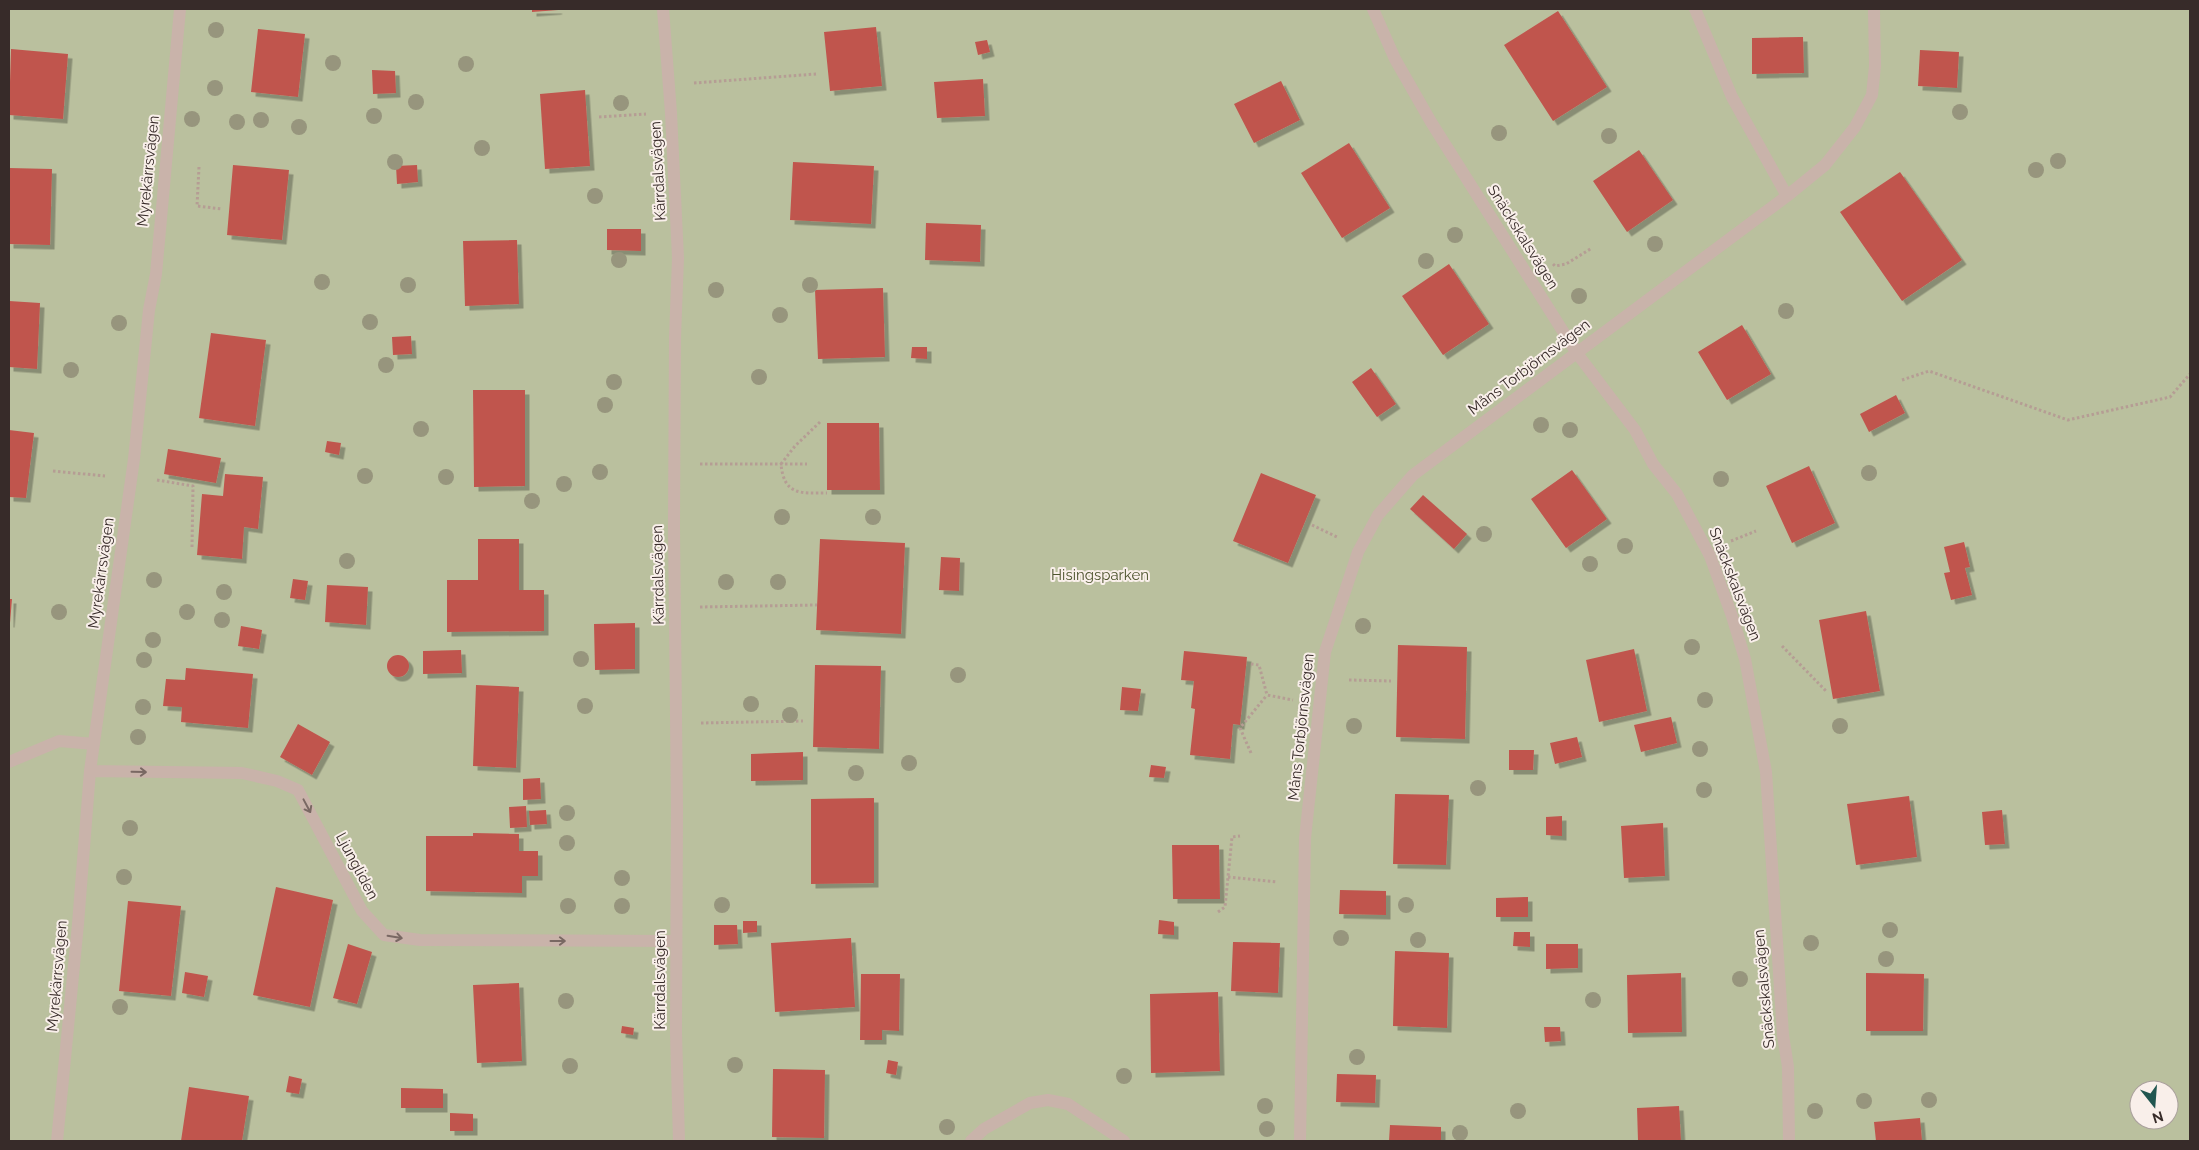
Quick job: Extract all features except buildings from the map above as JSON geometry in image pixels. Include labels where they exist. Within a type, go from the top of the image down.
[{"type":"street","name":"Myrekärrsvägen","points":[[57,1141],[78,924],[90,771],[132,477],[149,310],[156,274],[180,9]]},
{"type":"street","name":"Kärrdalsvägen","points":[[663,9],[671,112],[678,258],[674,464],[677,723],[675,941],[679,1141]]},
{"type":"street","name":"Snäckskalsvägen","points":[[1373,9],[1395,59],[1425,112],[1576,352],[1635,430],[1653,464],[1677,494],[1695,526],[1722,586],[1745,659],[1766,772],[1783,1035],[1788,1067],[1789,1141]]},
{"type":"street","points":[[1695,9],[1732,97],[1787,196]]},
{"type":"street","name":"Måns Torbjörnsvägen","points":[[1300,1141],[1305,838],[1325,652],[1358,552],[1378,515],[1413,475],[1787,196],[1825,165],[1855,127],[1872,95],[1875,66],[1874,9]]},
{"type":"street","points":[[9,762],[59,741],[94,744]]},
{"type":"street","name":"Ljungliden","points":[[90,771],[242,773],[277,781],[298,790],[362,911],[384,935],[420,940],[675,941]]},
{"type":"street","points":[[972,1141],[984,1129],[1030,1103],[1048,1100],[1068,1104],[1124,1141]]},
{"type":"path","points":[[669,85],[816,74]]},
{"type":"path","points":[[599,117],[671,112]]},
{"type":"path","points":[[199,166],[197,206],[222,209]]},
{"type":"path","points":[[1548,261],[1556,266],[1566,264],[1592,248]]},
{"type":"path","points":[[1902,380],[1929,371],[2068,420],[2170,396],[2190,374]]},
{"type":"path","points":[[820,422],[794,446],[781,464],[784,478],[792,490],[798,493],[828,493]]},
{"type":"path","points":[[674,464],[807,464]]},
{"type":"path","points":[[53,471],[132,477],[193,486],[192,547]]},
{"type":"path","points":[[675,608],[817,605]]},
{"type":"path","points":[[1782,646],[1826,691]]},
{"type":"path","points":[[1251,664],[1259,664],[1267,696]]},
{"type":"path","points":[[1322,679],[1391,681]]},
{"type":"path","points":[[1267,696],[1319,705]]},
{"type":"path","points":[[1251,753],[1240,728],[1267,696]]},
{"type":"path","points":[[677,723],[803,721]]},
{"type":"path","points":[[1218,912],[1225,908],[1232,837],[1240,836]]},
{"type":"path","points":[[1228,877],[1304,884]]},
{"type":"green space","name":"Hisingsparken","points":[[9,9],[2190,9],[2190,1141],[9,1141]]}]
